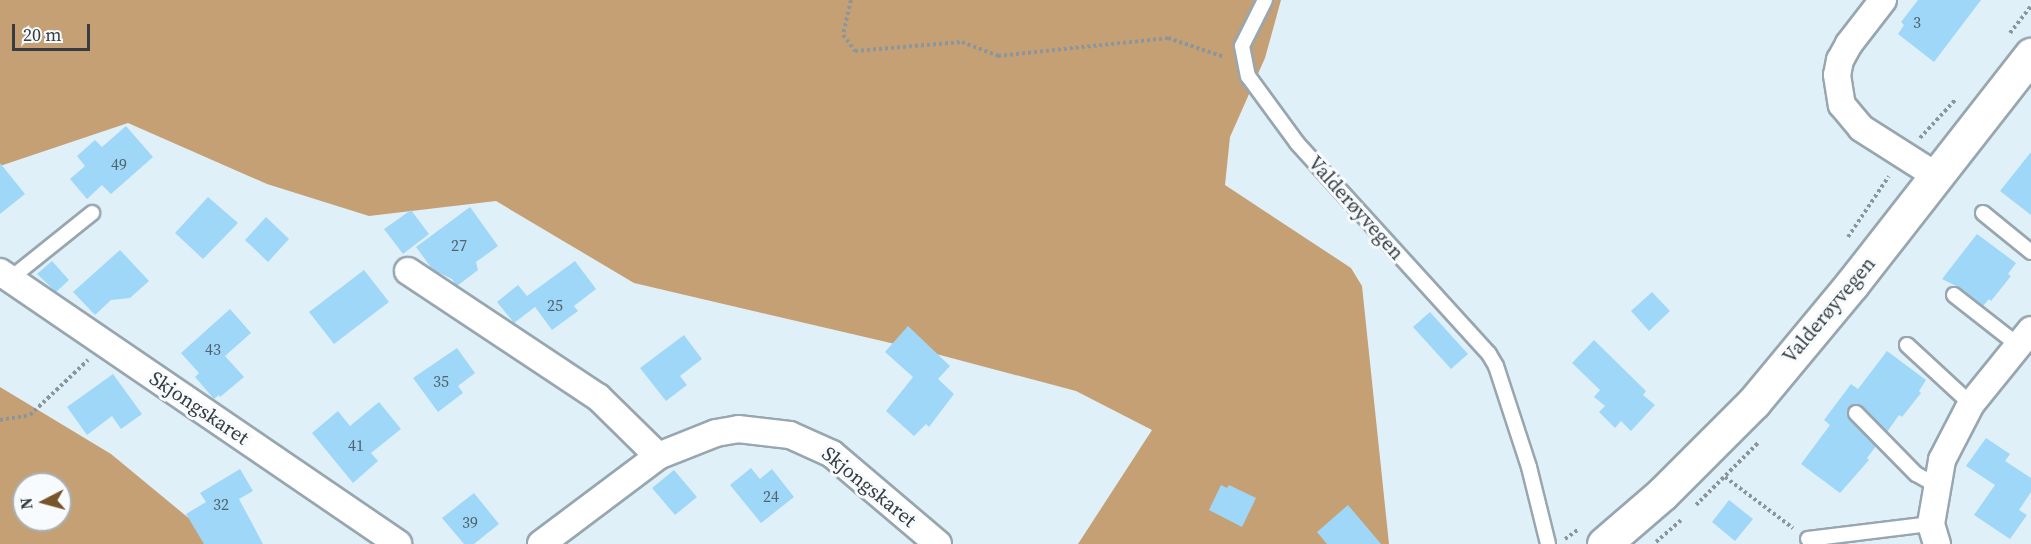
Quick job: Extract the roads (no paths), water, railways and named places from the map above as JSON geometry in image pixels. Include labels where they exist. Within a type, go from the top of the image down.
[{"type":"main road","name":"Valderøyvegen","points":[[1595,535],[1662,494],[1742,414],[1852,284],[1935,175],[2017,48]]},
{"type":"street","points":[[1883,0],[1840,60],[1837,75],[1842,105],[1850,118],[1935,175]]},
{"type":"street","points":[[408,271],[598,397],[658,456]]},
{"type":"street","name":"Skjongskaret","points":[[6,275],[398,544]]},
{"type":"street","points":[[1934,534],[1936,485],[1942,460],[1971,404],[2025,338]]},
{"type":"street","name":"Skjongskaret","points":[[542,544],[658,456],[716,433],[738,429],[790,435],[832,454],[938,544]]},
{"type":"lane","name":"Valderøyvegen","points":[[1265,0],[1245,35],[1242,46],[1244,63],[1257,90],[1297,143],[1489,354],[1496,366],[1529,467],[1548,544]]},
{"type":"lane","points":[[6,275],[92,213]]},
{"type":"lane","points":[[1983,213],[2031,252]]},
{"type":"lane","points":[[1954,295],[2025,338]]},
{"type":"lane","points":[[1907,345],[1971,404]]},
{"type":"lane","points":[[1856,413],[1916,474],[1936,485]]},
{"type":"lane","points":[[1808,539],[1934,534]]}]
